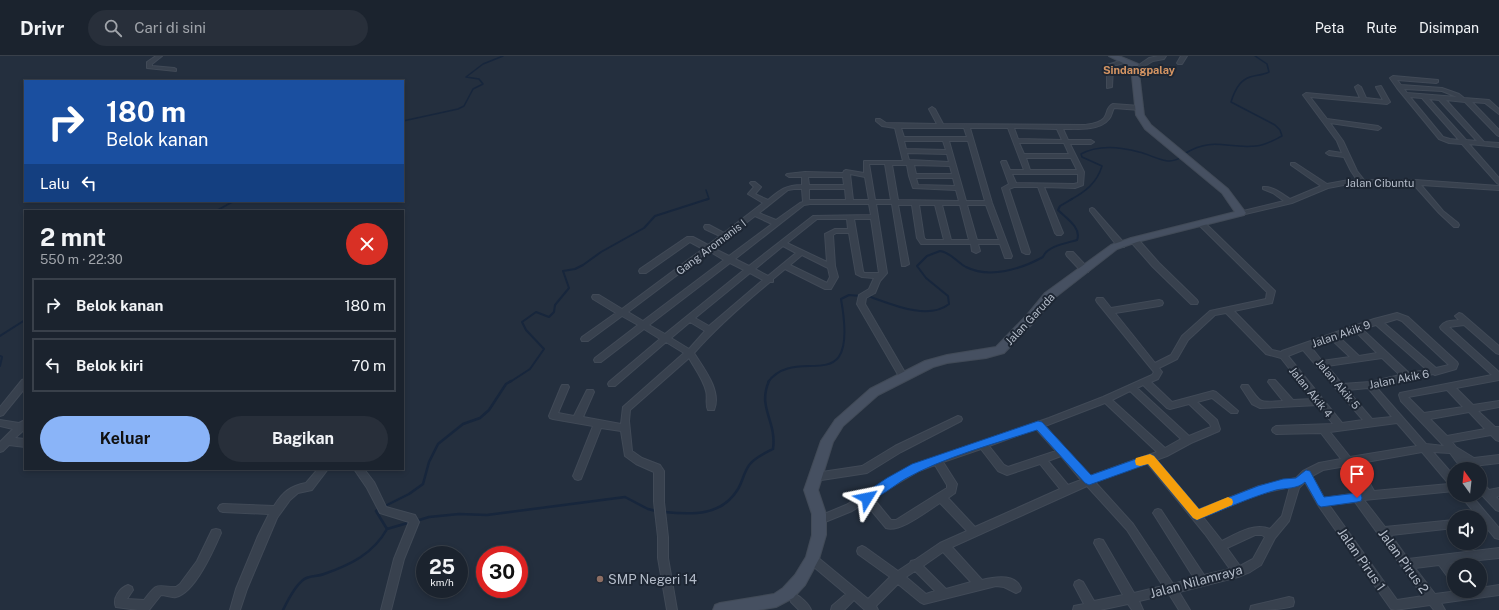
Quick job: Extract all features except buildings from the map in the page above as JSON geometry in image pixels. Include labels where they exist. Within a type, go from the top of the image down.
[{"type":"street","points":[[159,56],[149,63],[149,67],[174,70]]},
{"type":"street","points":[[1113,56],[1133,64],[1136,69],[1140,115],[1148,127],[1220,186],[1231,197],[1242,214]]},
{"type":"street","points":[[1136,69],[1150,58],[1155,56],[1162,58],[1163,56]]},
{"type":"street","points":[[1180,63],[1184,56]]},
{"type":"street","points":[[1109,87],[1111,64],[1126,61]]},
{"type":"street","points":[[1443,82],[1391,76],[1441,138],[1449,141],[1499,145]]},
{"type":"street","points":[[1436,81],[1443,90]]},
{"type":"street","points":[[1361,181],[1354,171],[1347,154],[1326,121],[1306,95],[1387,102],[1378,87]]},
{"type":"street","points":[[1399,87],[1443,90],[1458,95],[1464,99],[1499,134]]},
{"type":"street","points":[[1358,88],[1364,100]]},
{"type":"street","points":[[1406,95],[1487,101],[1499,112]]},
{"type":"street","points":[[1424,97],[1499,182]]},
{"type":"street","points":[[1441,98],[1482,143]]},
{"type":"street","points":[[878,120],[884,125],[898,126],[1085,127],[1107,118],[1110,108],[1113,106],[1140,108]]},
{"type":"street","points":[[932,109],[941,127]]},
{"type":"street","points":[[1326,121],[1378,128]]},
{"type":"street","points":[[898,126],[903,151],[908,162],[915,187],[958,188]]},
{"type":"street","points":[[966,127],[989,203],[1008,256]]},
{"type":"street","points":[[1010,127],[1028,172]]},
{"type":"street","points":[[1026,252],[1005,188],[1014,185],[1078,186],[1083,180],[1081,172],[1059,127]]},
{"type":"street","points":[[900,139],[970,139]]},
{"type":"street","points":[[946,140],[948,152],[976,251]]},
{"type":"street","points":[[1016,141],[1091,142]]},
{"type":"street","points":[[903,151],[948,152]]},
{"type":"street","points":[[1329,152],[1347,154]]},
{"type":"street","points":[[1022,156],[1073,156]]},
{"type":"street","points":[[903,376],[861,304],[862,296],[872,291],[883,273],[867,161],[952,164]]},
{"type":"street","points":[[888,162],[905,264]]},
{"type":"street","points":[[1004,162],[1014,185]]},
{"type":"street","points":[[1293,164],[1326,186]]},
{"type":"street","points":[[789,175],[845,175],[848,171],[868,175]]},
{"type":"street","points":[[1008,172],[1081,172]]},
{"type":"street","points":[[805,174],[806,202]]},
{"type":"street","points":[[845,175],[850,202]]},
{"type":"street","points":[[912,176],[955,176]]},
{"type":"street","name":"Jalan Cibuntu","points":[[1242,214],[1290,202],[1326,186],[1361,181],[1415,182],[1499,188]]},
{"type":"street","points":[[1415,182],[1441,212],[1456,225]]},
{"type":"street","points":[[753,183],[758,187],[751,194],[769,203]]},
{"type":"street","points":[[1040,185],[1059,233]]},
{"type":"street","name":"Gang Aromanis I","points":[[585,339],[622,313],[788,188],[847,187]]},
{"type":"street","points":[[1264,188],[1272,190],[1290,202]]},
{"type":"street","points":[[598,360],[776,223],[806,202],[989,203]]},
{"type":"street","points":[[915,202],[922,241],[1003,242]]},
{"type":"street","points":[[938,203],[948,242]]},
{"type":"street","points":[[1092,210],[1121,245]]},
{"type":"street","points":[[755,214],[776,223]]},
{"type":"street","name":"Jalan Garuda","points":[[720,610],[772,606],[795,586],[812,559],[819,535],[820,520],[812,494],[815,477],[820,466],[826,441],[835,428],[858,405],[874,392],[903,376],[936,361],[986,354],[1000,350],[1020,330],[1049,296],[1085,270],[1106,252],[1134,240],[1242,214]]},
{"type":"street","points":[[850,216],[859,273],[881,276]]},
{"type":"street","points":[[612,384],[689,318],[815,217],[875,217]]},
{"type":"street","points":[[1154,367],[1174,357],[1185,338],[1213,313],[1269,301],[1272,292],[1202,224]]},
{"type":"street","points":[[707,227],[725,236]]},
{"type":"street","points":[[785,266],[826,287],[834,277],[831,267],[829,234],[832,232],[852,231]]},
{"type":"street","points":[[643,271],[688,239],[709,248],[770,280]]},
{"type":"street","points":[[1134,240],[1156,265],[1194,302]]},
{"type":"street","points":[[782,243],[831,267]]},
{"type":"street","points":[[672,610],[663,558],[663,537],[659,502],[660,471],[634,458],[628,453],[625,428],[626,409],[690,353],[710,330],[800,253]]},
{"type":"street","points":[[1070,254],[1085,270]]},
{"type":"street","points":[[596,297],[690,353],[708,383],[711,393],[711,408]]},
{"type":"street","points":[[820,520],[849,508],[905,473],[1106,399],[1157,375],[1154,367],[1100,300]]},
{"type":"street","points":[[1109,312],[1159,303]]},
{"type":"street","points":[[1228,310],[1269,352],[1284,356]]},
{"type":"street","name":"Jalan Akik 9","points":[[1284,356],[1285,353],[1356,328],[1394,317],[1401,317],[1454,364]]},
{"type":"street","points":[[689,318],[710,330]]},
{"type":"street","points":[[1499,351],[1462,319],[1446,324],[1444,327],[1499,377]]},
{"type":"street","points":[[1378,321],[1435,372]]},
{"type":"street","points":[[1356,328],[1407,377]]},
{"type":"street","points":[[1333,336],[1358,360]]},
{"type":"street","name":"Jalan Akik 5","points":[[1305,346],[1370,423]]},
{"type":"street","points":[[1321,364],[1358,360],[1384,355]]},
{"type":"street","name":"Jalan Akik 4","points":[[1284,356],[1339,426]]},
{"type":"street","name":"Jalan Akik 6","points":[[1341,387],[1370,385],[1435,372],[1454,367],[1454,364]]},
{"type":"street","points":[[1461,462],[1422,417],[1404,399],[1404,393],[1499,377]]},
{"type":"street","points":[[1144,381],[1170,406],[1213,394],[1234,411]]},
{"type":"street","points":[[1272,382],[1291,404]]},
{"type":"street","points":[[0,413],[24,383]]},
{"type":"street","points":[[1370,385],[1447,474]]},
{"type":"street","points":[[1131,386],[1188,440]]},
{"type":"street","points":[[1245,386],[1255,402],[1260,405],[1320,402]]},
{"type":"street","points":[[1448,386],[1470,409],[1497,433]]},
{"type":"street","points":[[565,387],[553,416],[625,428]]},
{"type":"street","points":[[577,420],[590,392]]},
{"type":"street","points":[[1106,399],[1164,453]]},
{"type":"street","points":[[812,559],[870,608],[898,577],[915,564],[944,546],[973,531],[1089,480],[1164,453],[1216,427],[1190,400]]},
{"type":"street","points":[[1422,417],[1499,404]]},
{"type":"street","points":[[815,477],[864,470],[898,449],[958,419]]},
{"type":"street","points":[[1276,430],[1323,428],[1400,419]]},
{"type":"street","points":[[0,423],[23,425]]},
{"type":"street","points":[[578,476],[598,424]]},
{"type":"street","points":[[0,448],[23,425]]},
{"type":"street","points":[[1038,425],[1089,480],[1138,538],[1185,610]]},
{"type":"street","points":[[1323,428],[1349,462],[1371,495]]},
{"type":"street","points":[[1448,446],[1497,433]]},
{"type":"street","points":[[7,441],[24,443]]},
{"type":"street","points":[[983,444],[1005,471],[1064,452]]},
{"type":"street","points":[[1448,446],[1474,462],[1499,459]]},
{"type":"street","name":"Jalan Nilamraya","points":[[1078,610],[1238,572],[1256,562],[1272,535],[1286,518],[1295,487],[1298,482],[1306,474],[1322,466],[1426,448],[1448,446]]},
{"type":"street","points":[[1150,459],[1197,515],[1221,546],[1238,572]]},
{"type":"street","points":[[867,498],[885,522],[894,526],[950,492],[953,486],[937,460]]},
{"type":"street","points":[[1042,460],[1066,490]]},
{"type":"street","points":[[236,610],[240,594],[265,530],[277,510],[296,489],[309,487],[322,470]]},
{"type":"street","points":[[360,470],[371,485],[381,507],[412,518],[414,522],[391,584],[386,610]]},
{"type":"street","name":"Jalan Pirus 1","points":[[1306,474],[1321,502],[1395,605],[1432,600]]},
{"type":"street","points":[[1197,515],[1258,490],[1298,482]]},
{"type":"street","points":[[1321,502],[1371,495],[1447,488]]},
{"type":"street","points":[[1487,494],[1499,492]]},
{"type":"street","points":[[1487,494],[1499,507]]},
{"type":"street","points":[[942,497],[973,531]]},
{"type":"street","name":"Jalan Pirus 2","points":[[1357,498],[1440,610]]},
{"type":"street","points":[[223,508],[277,510]]},
{"type":"street","points":[[1158,513],[1202,581]]},
{"type":"street","points":[[1487,524],[1499,535]]},
{"type":"street","points":[[1383,532],[1447,525]]},
{"type":"street","points":[[1221,546],[1254,531],[1259,530],[1272,535]]},
{"type":"street","points":[[128,590],[120,599],[120,603],[145,608],[158,590],[175,592],[182,590],[213,544],[216,533]]},
{"type":"street","points":[[1099,543],[1138,610]]},
{"type":"street","points":[[944,546],[979,584]]},
{"type":"street","points":[[862,551],[898,577],[924,599],[979,584],[1001,581],[1006,582],[1016,588]]},
{"type":"street","points":[[1406,564],[1499,553]]},
{"type":"street","points":[[1441,560],[1447,568]]},
{"type":"street","points":[[915,564],[943,593]]},
{"type":"street","points":[[1079,586],[1091,607]]},
{"type":"street","points":[[1487,591],[1499,590]]},
{"type":"street","points":[[836,610],[852,594]]},
{"type":"street","points":[[1432,600],[1447,597]]},
{"type":"street","points":[[795,599],[806,610]]},
{"type":"street","points":[[1255,610],[1289,602]]},
{"type":"waterway","points":[[404,121],[458,109],[464,106],[473,89],[483,84],[479,79],[466,77],[483,64],[503,56]]},
{"type":"waterway","points":[[1184,154],[1194,149],[1212,144],[1245,146],[1260,145],[1282,136],[1280,130],[1275,125],[1231,102],[1236,90],[1243,81],[1250,77],[1269,72],[1267,64],[1255,56]]},
{"type":"waterway","points":[[1070,200],[1081,194],[1090,186],[1100,172],[1102,166],[1082,157],[1081,154],[1088,151],[1110,147],[1144,153],[1166,161],[1176,160],[1181,157]]},
{"type":"waterway","points":[[705,200],[709,199],[706,190]]},
{"type":"waterway","points":[[510,382],[530,369],[544,349],[526,330],[522,322],[536,312],[549,317],[554,312],[555,305],[569,288],[563,271],[575,269],[583,265],[601,252],[644,228],[655,216],[708,199]]},
{"type":"waterway","points":[[868,296],[898,307],[920,311],[940,309],[949,304],[948,296],[926,278],[917,266],[927,256],[940,251],[944,252],[966,267],[975,271],[995,272],[1015,269],[1043,257],[1045,253],[1053,248],[1077,240],[1078,236],[1075,227],[1058,210],[1060,206],[1072,199]]},
{"type":"waterway","points":[[218,210],[232,202]]},
{"type":"waterway","points":[[769,381],[781,371],[795,367],[823,365],[834,361],[842,351],[845,331],[841,299],[849,295],[861,296]]},
{"type":"waterway","points":[[0,336],[24,321]]},
{"type":"waterway","points":[[0,356],[2,357],[0,366]]},
{"type":"waterway","points":[[383,507],[409,494],[423,484],[429,462],[438,444],[463,424],[480,418],[489,410],[506,384],[511,381]]},
{"type":"waterway","points":[[664,512],[706,512],[724,504],[738,489],[750,464],[758,457],[773,449],[772,430],[765,399],[769,381]]},
{"type":"waterway","points":[[416,521],[429,517],[459,514],[487,515],[625,497],[648,509],[656,511]]},
{"type":"waterway","points":[[379,509],[376,511],[387,529]]},
{"type":"waterway","points":[[387,529],[411,522]]},
{"type":"waterway","points":[[283,610],[294,590],[303,580],[308,577],[321,575],[343,567],[360,558],[375,545],[387,529]]},
{"type":"slow traffic","points":[[1140,461],[1150,459],[1197,515],[1228,502]]},
{"type":"place","name":"SMP Negeri 14","points":[[600,579]]},
{"type":"district","name":"Sindangpalay","points":[[1139,70]]},
{"type":"route","points":[[867,498],[891,481],[916,468],[1038,425],[1089,480],[1131,464],[1150,459],[1197,515],[1245,494],[1283,484],[1298,482],[1306,474],[1321,502],[1357,498]]}]
